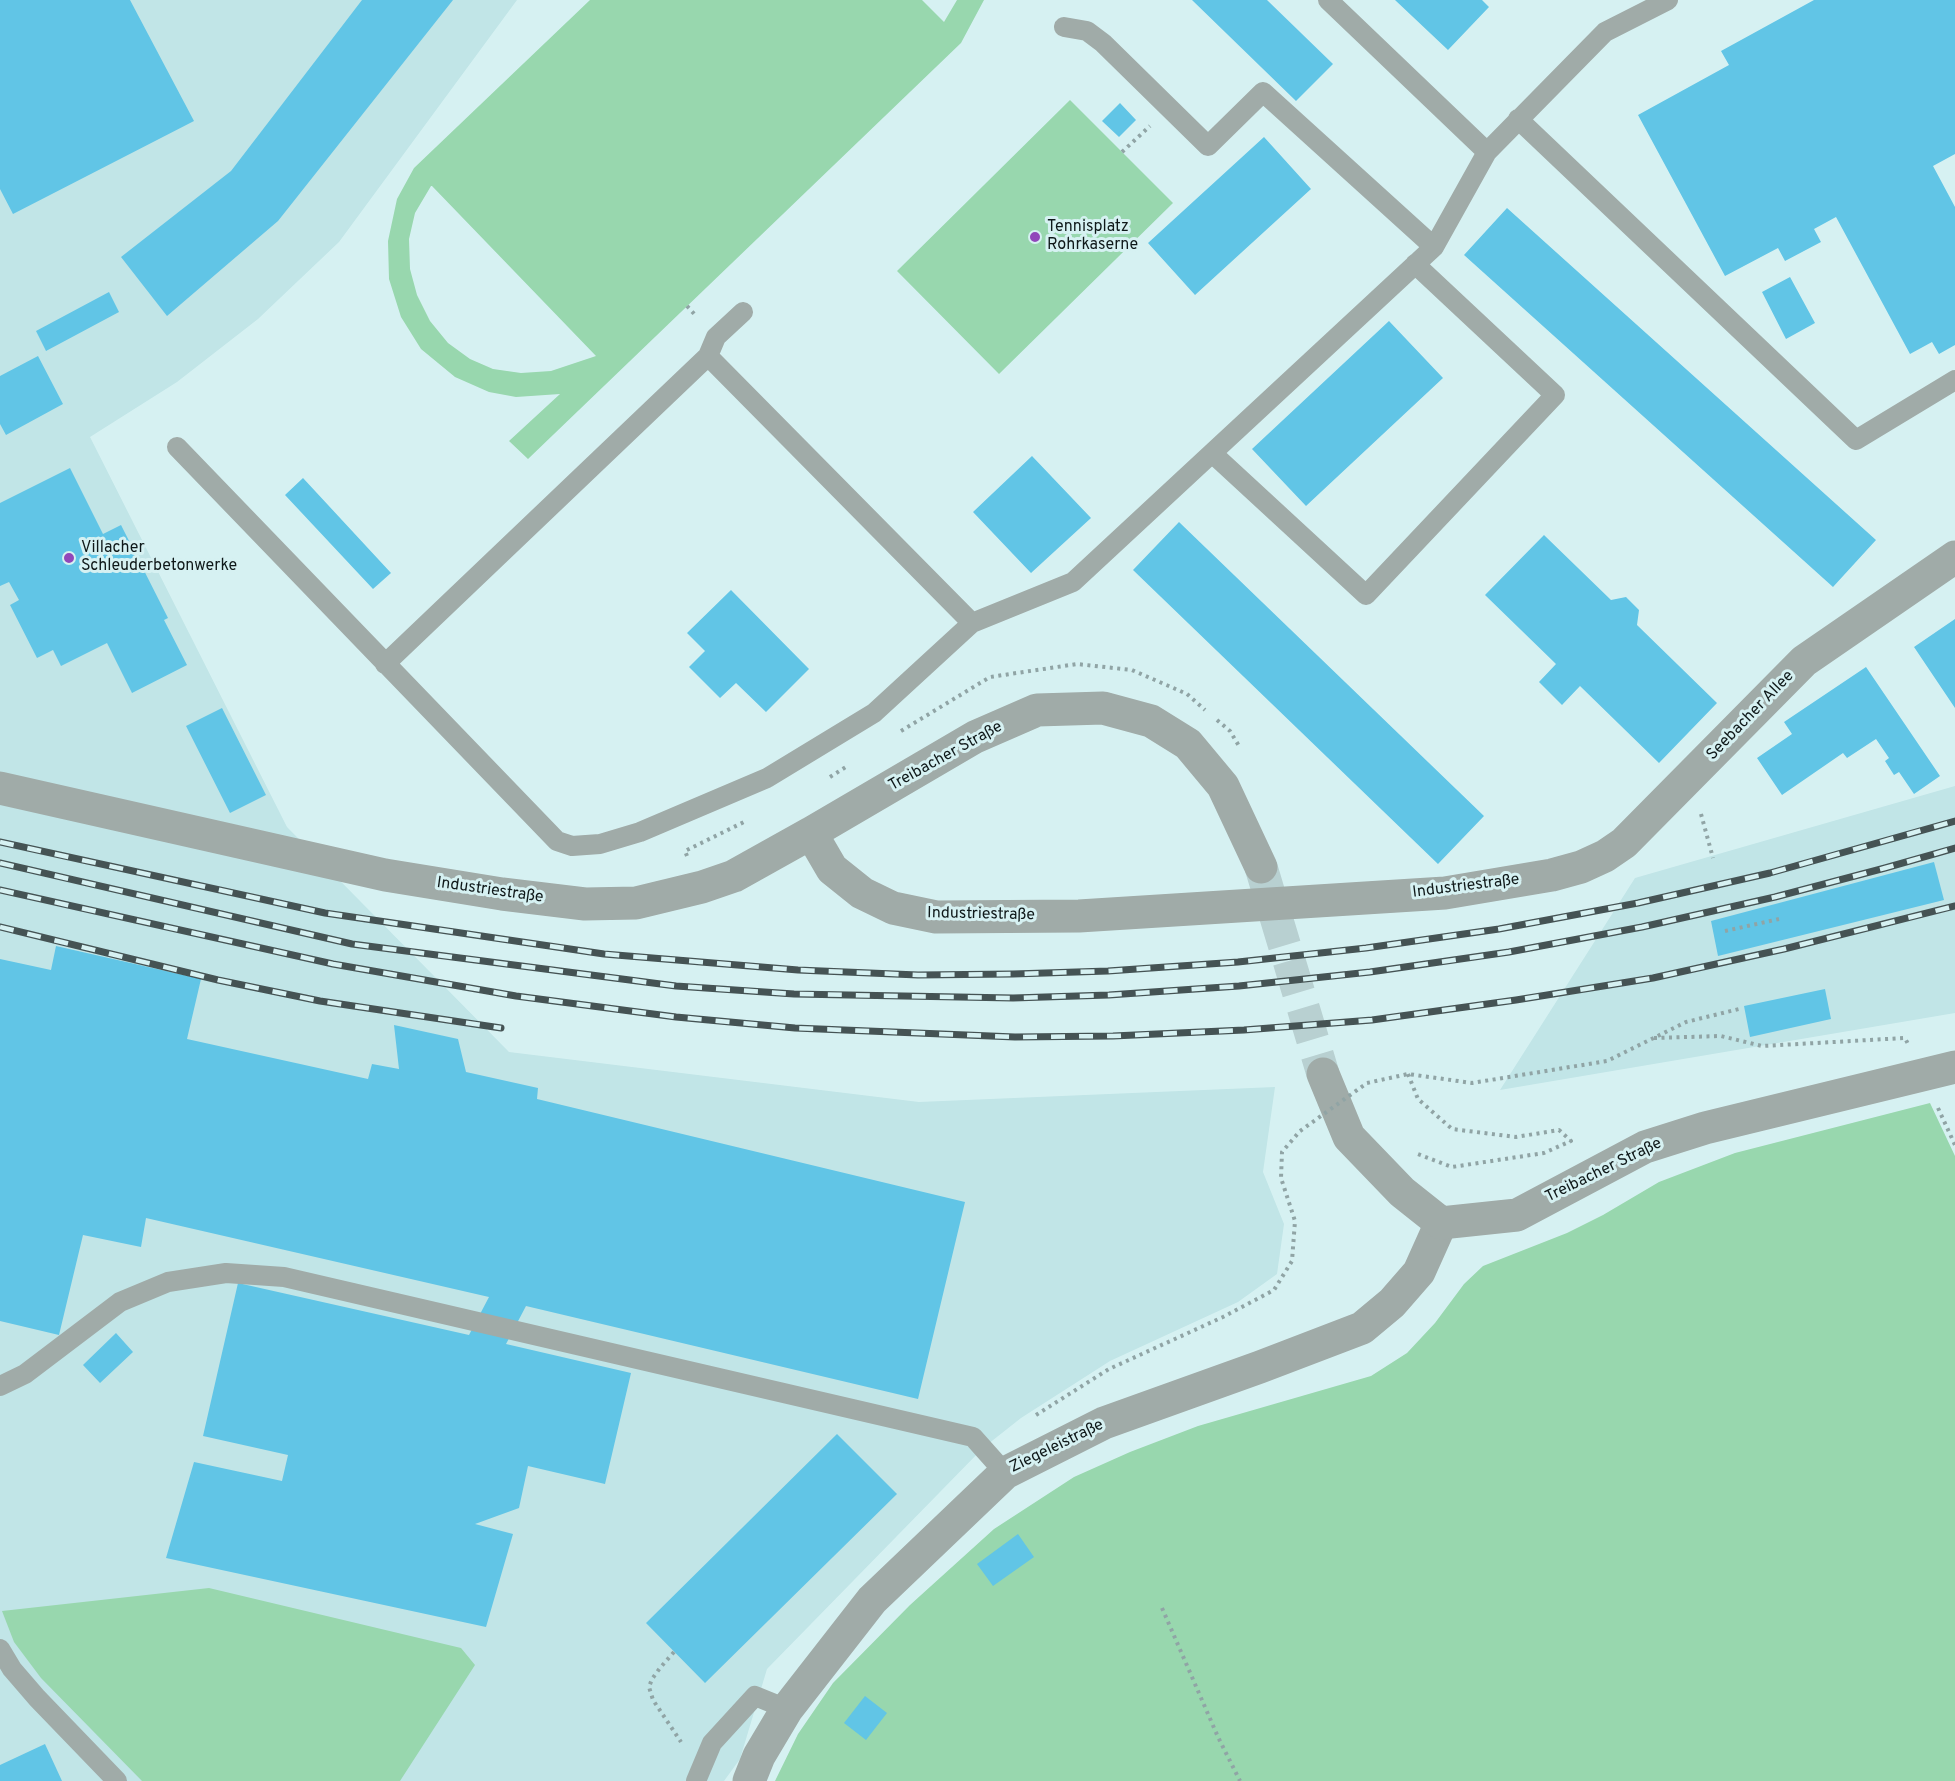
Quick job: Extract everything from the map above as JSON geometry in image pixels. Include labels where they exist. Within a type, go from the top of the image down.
[{"type":"street","name":"Seebacher Allee","points":[[1552,875],[1581,867],[1605,856],[1624,843],[1804,661],[1955,557]]},
{"type":"street","name":"Treibacher Straße","points":[[811,833],[975,737],[1037,710],[1103,708],[1151,721],[1188,744],[1223,786],[1261,867]]},
{"type":"street","name":"Industriestraße","points":[[0,788],[385,875],[502,894],[585,904],[636,903],[702,887],[734,876],[811,833],[832,869],[862,893],[893,908],[936,917],[1079,916],[1445,893],[1552,875]]},
{"type":"street","name":"Treibacher Straße","points":[[1441,1223],[1517,1215],[1646,1148],[1704,1128],[1955,1067]]},
{"type":"street","points":[[1335,1079],[1349,1137],[1402,1192],[1441,1223]]},
{"type":"street","name":"Ziegeleistraße","points":[[749,1781],[759,1756],[787,1709],[872,1600],[1005,1473],[1104,1423],[1362,1328],[1392,1303],[1419,1272],[1441,1223]]},
{"type":"lane","points":[[1328,0],[1487,152]]},
{"type":"lane","points":[[177,447],[557,841],[572,846],[600,844],[640,832],[767,778],[874,713],[972,623],[1073,582],[1434,247],[1487,152],[1605,32],[1668,0]]},
{"type":"lane","points":[[1064,27],[1088,31],[1103,43],[1208,146],[1263,92],[1434,247]]},
{"type":"lane","points":[[1518,118],[1856,440],[1955,380]]},
{"type":"lane","points":[[1212,453],[1366,595],[1555,395],[1416,264]]},
{"type":"lane","points":[[386,664],[708,356],[716,337],[742,312]]},
{"type":"lane","points":[[708,356],[972,623]]},
{"type":"lane","points":[[0,1386],[25,1374],[120,1302],[168,1282],[226,1273],[284,1277],[973,1437],[1005,1473]]},
{"type":"lane","points":[[0,1649],[12,1670],[117,1781]]},
{"type":"lane","points":[[698,1776],[712,1743],[755,1696],[787,1709]]},
{"type":"path","points":[[1122,152],[1169,107]]},
{"type":"path","points":[[1703,817],[1713,858]]},
{"type":"path","points":[[1725,930],[1779,919]]},
{"type":"path","points":[[1032,1417],[1109,1369],[1223,1317],[1274,1290],[1292,1260],[1295,1221],[1281,1178],[1282,1152],[1300,1131],[1367,1083],[1408,1074],[1472,1083],[1607,1061],[1686,1022],[1739,1009]]},
{"type":"path","points":[[1652,1038],[1721,1036],[1762,1046],[1905,1038],[1922,1074]]},
{"type":"path","points":[[1408,1074],[1418,1099],[1452,1129],[1516,1137],[1559,1130],[1571,1141],[1544,1153],[1452,1167],[1413,1153]]},
{"type":"path","points":[[1335,1079],[1360,1102]]},
{"type":"path","points":[[1162,1608],[1218,1737],[1240,1781]]},
{"type":"path","points":[[675,1652],[660,1668],[649,1687],[653,1700],[698,1776]]},
{"type":"shaded area","points":[[0,0],[517,0],[339,242],[258,319],[177,382],[90,437],[287,827],[509,1052],[919,1102],[1275,1087],[1263,1172],[1284,1224],[1277,1274],[1238,1302],[1110,1361],[1021,1418],[983,1448],[767,1669],[740,1759],[724,1781],[0,1781]]},
{"type":"shaded area","points":[[1955,786],[1955,1013],[1500,1090],[1635,878]]},
{"type":"green space","points":[[590,0],[922,0],[944,22],[957,0],[984,0],[961,43],[528,459],[509,441],[560,394],[516,397],[489,392],[455,377],[421,349],[401,317],[389,279],[388,241],[397,199],[414,168]],"holes":[[[432,186],[596,356],[551,371],[521,373],[493,369],[470,359],[448,343],[430,321],[417,295],[410,269],[409,239],[415,213]]]},
{"type":"green space","name":"Tennisplatz Rohrkaserne","points":[[1070,100],[1173,203],[999,374],[897,271]]},
{"type":"green space","points":[[1930,1103],[1955,1156],[1955,1781],[775,1781],[798,1734],[833,1683],[910,1605],[994,1529],[1074,1477],[1130,1452],[1198,1426],[1371,1376],[1407,1353],[1435,1323],[1464,1284],[1483,1266],[1567,1233],[1659,1182],[1735,1153]]},
{"type":"green space","points":[[209,1588],[461,1648],[475,1665],[400,1781],[142,1781],[41,1678],[14,1642],[2,1611]]},
{"type":"building","points":[[0,0],[130,0],[194,121],[13,214],[0,189]]},
{"type":"building","points":[[362,0],[453,0],[278,221],[167,316],[121,257],[231,171]]},
{"type":"building","points":[[1192,0],[1267,0],[1333,64],[1296,101]]},
{"type":"building","points":[[1395,0],[1482,0],[1489,7],[1448,50]]},
{"type":"building","points":[[1814,0],[1955,0],[1955,154],[1933,166],[1955,207],[1955,345],[1939,354],[1932,342],[1910,354],[1836,217],[1814,229],[1821,242],[1785,261],[1778,248],[1725,276],[1638,115],[1729,65],[1721,51]]},
{"type":"building","points":[[1120,103],[1136,120],[1119,137],[1102,121]]},
{"type":"building","points":[[1264,137],[1311,189],[1195,295],[1148,243]]},
{"type":"building","points":[[1507,208],[1876,540],[1833,587],[1464,255]]},
{"type":"building","points":[[1790,277],[1815,323],[1786,339],[1762,292]]},
{"type":"building","points":[[109,292],[119,312],[46,351],[36,331]]},
{"type":"building","points":[[1389,321],[1443,378],[1306,506],[1252,449]]},
{"type":"building","points":[[38,356],[63,404],[6,435],[0,424],[0,376]]},
{"type":"building","points":[[1032,456],[1091,518],[1031,573],[973,512]]},
{"type":"building","name":"Villacher Schleuderbetonwerke","points":[[70,468],[103,534],[121,525],[168,618],[164,620],[187,665],[132,693],[107,643],[61,666],[53,650],[37,658],[10,605],[19,600],[9,582],[0,586],[0,503]]},
{"type":"building","points":[[303,478],[391,573],[373,589],[285,495]]},
{"type":"building","points":[[1179,522],[1484,816],[1438,864],[1133,570]]},
{"type":"building","points":[[1544,535],[1611,600],[1626,597],[1639,610],[1637,625],[1717,703],[1659,763],[1580,686],[1562,705],[1539,682],[1556,664],[1485,595]]},
{"type":"building","points":[[731,590],[809,669],[766,712],[736,683],[720,698],[689,667],[705,651],[687,633]]},
{"type":"building","points":[[1955,619],[1955,708],[1914,647]]},
{"type":"building","points":[[1866,667],[1940,776],[1914,794],[1899,772],[1894,775],[1885,761],[1889,758],[1876,739],[1847,758],[1843,753],[1782,795],[1757,758],[1792,734],[1784,722]]},
{"type":"building","points":[[222,708],[266,795],[230,813],[186,726]]},
{"type":"building","points":[[1934,862],[1944,900],[1718,956],[1711,921]]},
{"type":"building","points":[[56,946],[201,979],[187,1039],[368,1079],[372,1064],[399,1069],[394,1025],[458,1039],[466,1072],[538,1088],[537,1099],[965,1202],[918,1399],[526,1306],[506,1344],[631,1373],[605,1484],[528,1466],[519,1508],[475,1524],[513,1534],[486,1627],[166,1558],[194,1462],[282,1481],[288,1455],[203,1436],[238,1283],[469,1335],[489,1297],[146,1218],[141,1247],[83,1235],[59,1335],[0,1321],[0,959],[51,970]]},
{"type":"building","points":[[1825,989],[1831,1019],[1750,1037],[1744,1006]]},
{"type":"building","points":[[116,1333],[133,1352],[100,1383],[83,1365]]},
{"type":"building","points":[[837,1434],[897,1494],[705,1683],[646,1623]]},
{"type":"building","points":[[1018,1534],[1034,1557],[993,1586],[977,1564]]},
{"type":"building","points":[[865,1696],[887,1713],[866,1740],[844,1723]]},
{"type":"building","points":[[45,1744],[62,1781],[0,1781],[0,1765]]},
{"type":"tunnel","points":[[1261,867],[1323,1074]]},
{"type":"railway","points":[[0,842],[325,913],[604,954],[798,970],[918,975],[1013,974],[1108,971],[1238,962],[1366,948],[1499,929],[1638,903],[1770,873],[1955,821]]},
{"type":"railway","points":[[0,863],[352,944],[676,986],[794,994],[1013,998],[1109,995],[1239,986],[1370,972],[1509,952],[1642,927],[1775,897],[1955,848]]},
{"type":"railway","points":[[0,890],[333,964],[516,996],[676,1017],[795,1028],[1015,1037],[1113,1036],[1244,1030],[1372,1020],[1516,1000],[1653,978],[1784,949],[1955,906]]},
{"type":"railway","points":[[0,927],[218,980],[320,1001],[501,1028]]},
{"type":"place","name":"Tennisplatz Rohrkaserne","points":[[1035,237]]},
{"type":"place","name":"Villacher Schleuderbetonwerke","points":[[69,558]]}]
